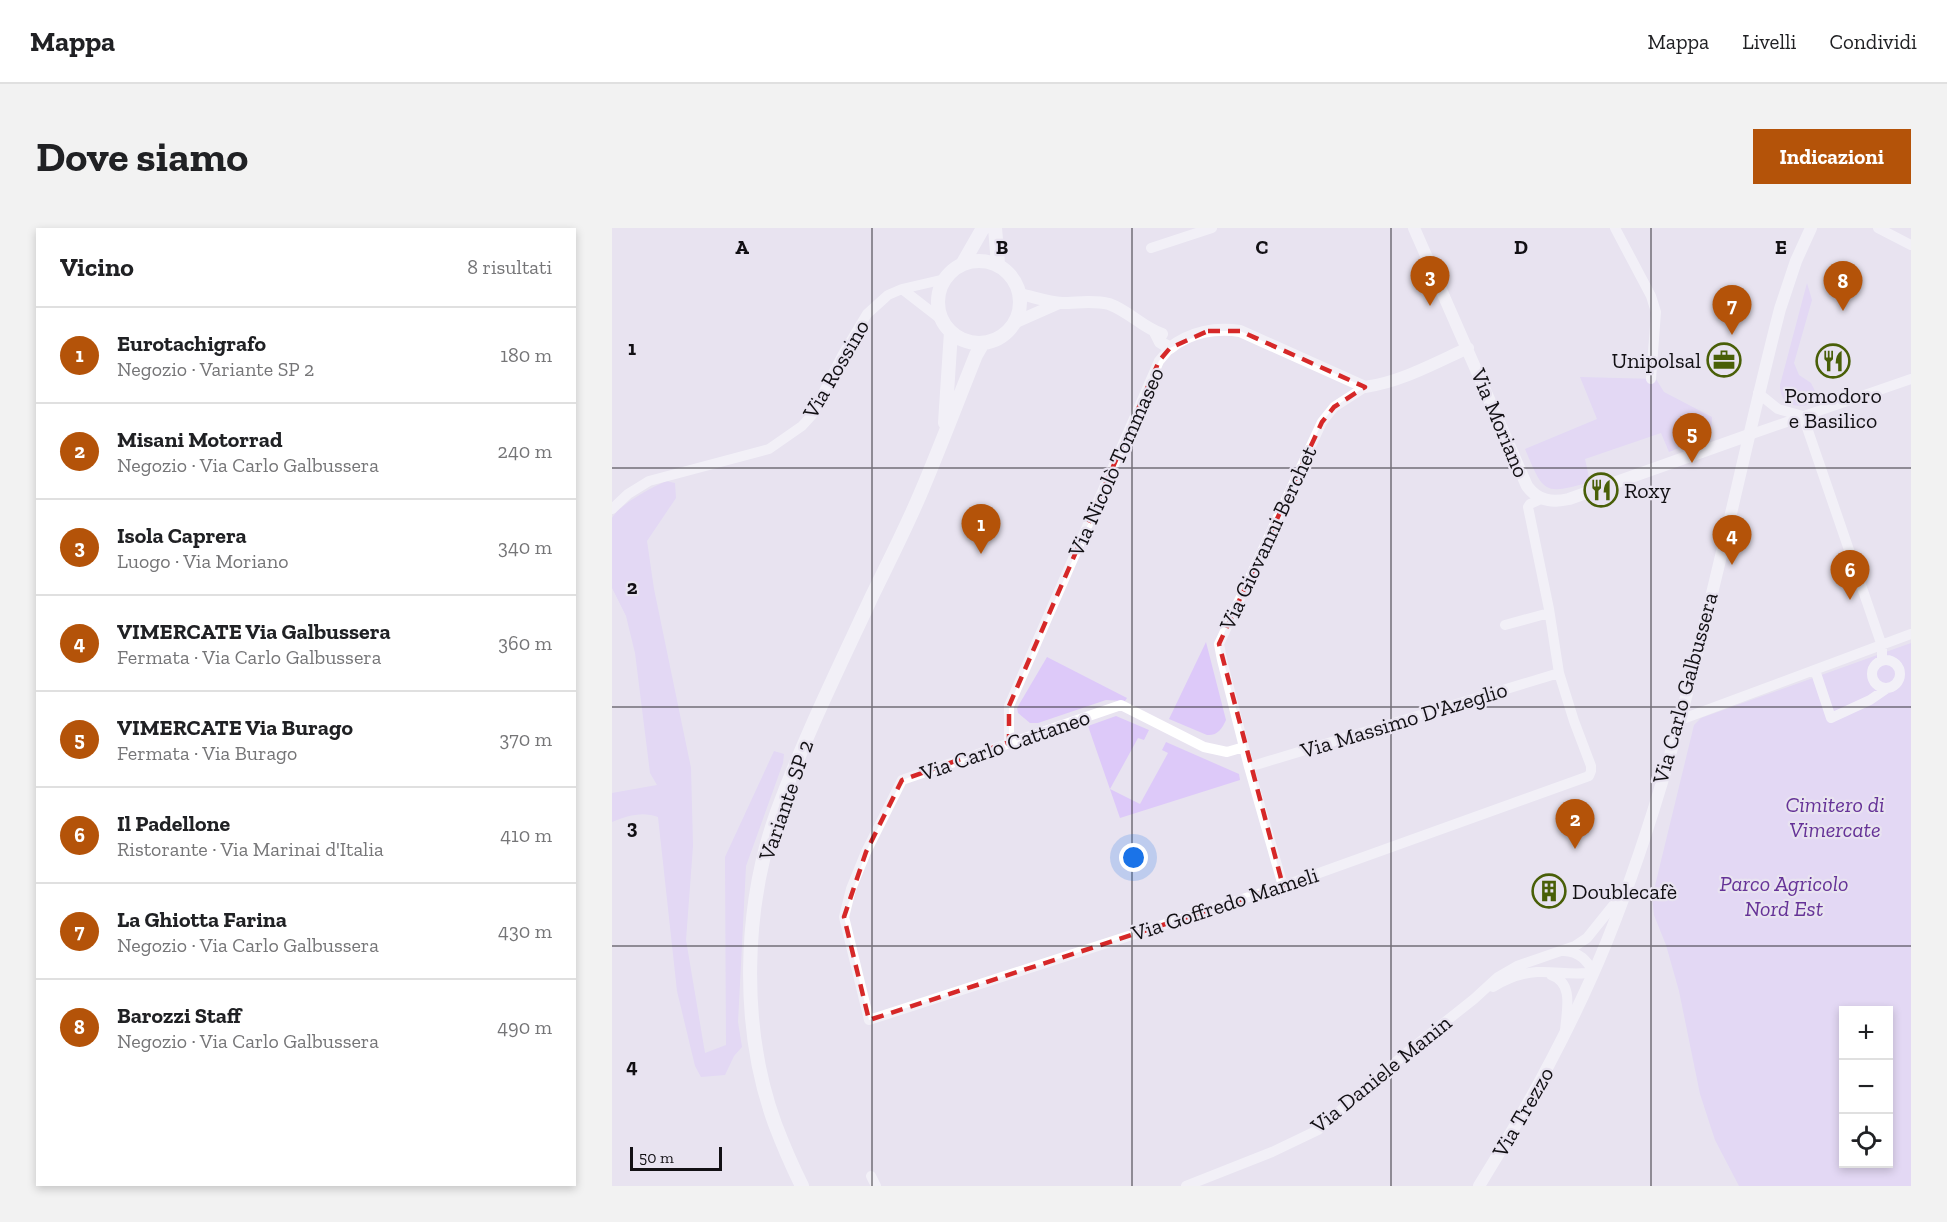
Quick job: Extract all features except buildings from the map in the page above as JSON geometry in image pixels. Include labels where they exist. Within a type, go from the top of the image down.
[{"type":"main road","points":[[963,263],[983,228]]},
{"type":"main road","points":[[995,228],[998,264]]},
{"type":"main road","points":[[945,279],[963,263],[975,260],[998,264],[1013,277],[1020,294],[1021,304],[1016,322],[1002,336],[983,343],[960,339],[946,326]]},
{"type":"main road","name":"Variante SP 2","points":[[944,434],[946,326],[938,304],[938,295],[945,279]]},
{"type":"main road","name":"Variante SP 2","points":[[802,1186],[774,1123],[757,1047],[750,991],[753,920],[762,872],[776,814],[823,703],[922,491],[983,343]]},
{"type":"street","points":[[1151,248],[1212,228]]},
{"type":"street","name":"Via Moriano","points":[[1414,228],[1527,486],[1541,499]]},
{"type":"street","points":[[1616,228],[1651,296],[1656,312],[1651,379]]},
{"type":"street","name":"Via Carlo Galbussera","points":[[1565,1036],[1594,972],[1626,889],[1680,720],[1780,309],[1796,261],[1811,228]]},
{"type":"street","points":[[1878,228],[1911,245]]},
{"type":"street","name":"Via Rossino","points":[[612,509],[628,494],[649,481],[769,449],[802,426],[812,415],[843,354],[867,314],[888,295],[902,289],[945,279]]},
{"type":"street","points":[[902,289],[946,326]]},
{"type":"street","points":[[1020,294],[1059,303],[1092,301],[1113,306],[1129,313],[1155,332],[1166,335],[1172,346]]},
{"type":"street","points":[[1016,322],[1059,303]]},
{"type":"street","name":"Via Nicolò Tommaseo","points":[[1009,742],[1009,706],[1159,361],[1172,346],[1208,331],[1221,329],[1240,331],[1365,387]]},
{"type":"street","points":[[1365,387],[1466,346]]},
{"type":"street","points":[[1541,499],[1555,501],[1569,499],[1911,379]]},
{"type":"street","name":"Via Giovanni Berchet","points":[[1283,886],[1249,767],[1220,644],[1322,422],[1334,407],[1365,387]]},
{"type":"street","points":[[1758,393],[1778,409],[1803,416]]},
{"type":"street","points":[[1803,416],[1882,646],[1882,661]]},
{"type":"street","name":"Via Moriano","points":[[1541,499],[1528,507],[1559,673],[1591,768],[1589,776],[1579,780]]},
{"type":"street","points":[[1505,625],[1549,613]]},
{"type":"street","points":[[1680,720],[1911,634]]},
{"type":"street","points":[[1886,689],[1878,686],[1872,674],[1875,666],[1882,661],[1891,661],[1898,667],[1900,675],[1897,684]]},
{"type":"street","points":[[1815,670],[1831,718],[1870,700],[1886,689],[1910,682]]},
{"type":"street","name":"Via Massimo D'Azeglio","points":[[1249,767],[1559,673]]},
{"type":"street","name":"Via Carlo Cattaneo","points":[[869,1020],[844,917],[851,889],[866,852],[902,780],[1120,705],[1204,747],[1227,752],[1244,747]]},
{"type":"street","name":"Via Goffredo Mameli","points":[[869,1020],[1283,886],[1579,780]]},
{"type":"street","name":"Via Daniele Manin","points":[[1186,1186],[1272,1152],[1318,1130],[1406,1053],[1504,973],[1546,955],[1575,946],[1587,938],[1626,889]]},
{"type":"street","name":"Via Daniele Manin","points":[[1474,999],[1509,979],[1530,973],[1577,975],[1594,972],[1586,960],[1576,953],[1567,951],[1546,955]]},
{"type":"street","points":[[1542,972],[1558,978],[1566,988],[1565,1036]]},
{"type":"street","name":"Via Trezzo","points":[[1479,1186],[1523,1114],[1565,1036]]},
{"type":"street","points":[[871,1176],[876,1186]]},
{"type":"highlighted area","points":[[1208,331],[1240,331],[1365,387],[1334,407],[1322,422],[1219,644],[1283,886],[869,1020],[844,917],[866,852],[902,780],[1009,742],[1009,706],[1159,361],[1170,348]]},
{"type":"green space","points":[[1807,283],[1812,300],[1794,363],[1799,375],[1811,383],[1816,393],[1822,396],[1834,395],[1810,405],[1801,406],[1786,401],[1780,385]]},
{"type":"green space","points":[[1580,377],[1656,379],[1664,392],[1712,417],[1711,435],[1669,452],[1661,433],[1585,459],[1590,482],[1563,489],[1547,487],[1537,475],[1525,449],[1597,419]]},
{"type":"green space","points":[[666,481],[675,483],[676,498],[647,541],[654,589],[691,768],[693,846],[686,940],[705,1053],[726,1045],[725,857],[774,751],[784,754],[783,763],[746,866],[738,1022],[742,1047],[734,1056],[725,1075],[701,1077],[695,1066],[677,991],[658,817],[640,814],[612,822],[612,793],[657,785],[650,773],[635,653],[626,616],[612,588],[612,518],[629,502]]},
{"type":"green space","points":[[1206,642],[1226,720],[1219,731],[1211,735],[1169,719]]},
{"type":"green space","name":"Parco Agricolo Nord Est","points":[[1911,643],[1911,1186],[1739,1186],[1715,1140],[1700,1094],[1679,991],[1666,945],[1654,915],[1652,898],[1694,725],[1701,718]]},
{"type":"green space","points":[[1047,657],[1127,698],[1125,701],[1106,700],[1038,723],[1030,723],[1018,713],[1017,708]]},
{"type":"green space","points":[[1116,716],[1149,730],[1144,740],[1138,738],[1110,789],[1140,804],[1168,753],[1162,750],[1166,742],[1239,774],[1240,780],[1120,818],[1088,726]]},
{"type":"place","name":"Isola Caprera","points":[[1430,306]]},
{"type":"place","name":"Barozzi Staff","points":[[1843,311]]},
{"type":"place","name":"La Ghiotta Farina","points":[[1732,335]]},
{"type":"place","name":"Unipolsal","points":[[1724,360]]},
{"type":"place","name":"Pomodoro e Basilico","points":[[1833,361]]},
{"type":"place","name":"VIMERCATE Via Burago","points":[[1692,463]]},
{"type":"place","name":"Roxy","points":[[1601,490]]},
{"type":"place","name":"Eurotachigrafo","points":[[981,554]]},
{"type":"place","name":"VIMERCATE Via Galbussera","points":[[1732,565]]},
{"type":"place","name":"Il Padellone","points":[[1850,600]]},
{"type":"place","name":"Misani Motorrad","points":[[1575,849]]},
{"type":"place","name":"Doublecafè","points":[[1549,891]]},
{"type":"park label","name":"Cimitero di Vimercate","points":[[1835,816]]}]
